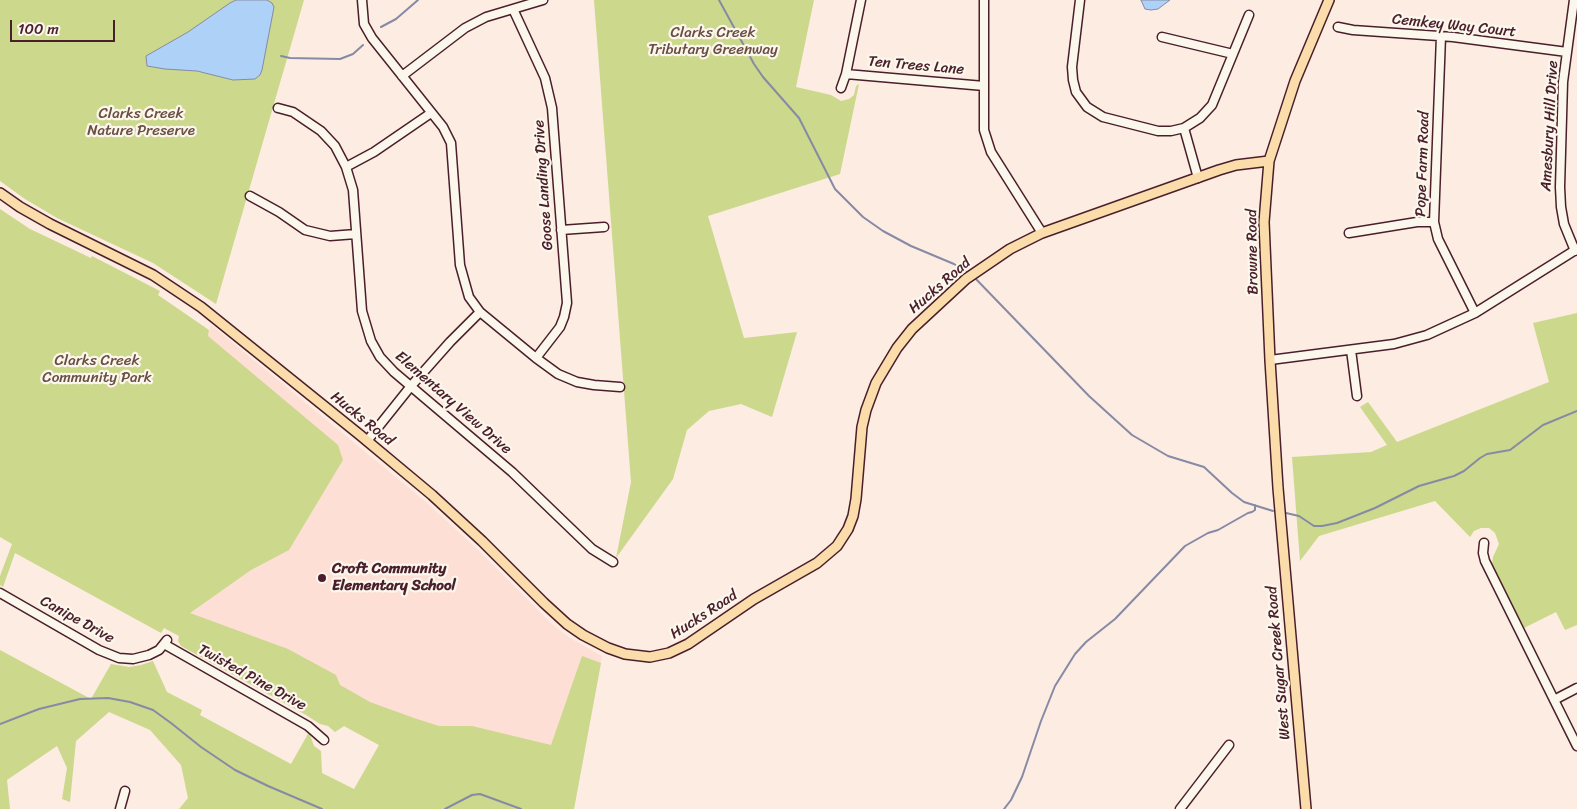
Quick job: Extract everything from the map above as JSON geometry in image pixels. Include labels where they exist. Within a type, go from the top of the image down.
[{"type":"main road","name":"Browne Road","points":[[1280,515],[1270,360],[1264,222],[1269,161],[1294,81],[1329,0]]},
{"type":"main road","name":"Hucks Road","points":[[0,193],[50,224],[117,257],[179,292],[224,325],[460,519],[567,624],[599,644],[625,654],[650,657],[662,656],[688,644],[754,599],[817,564],[841,541],[848,529],[854,509],[862,426],[876,383],[897,348],[912,329],[966,279],[1010,249],[1042,234],[1236,165],[1269,161]]},
{"type":"main road","name":"West Sugar Creek Road","points":[[1280,515],[1306,809]]},
{"type":"street","points":[[362,0],[364,24],[372,38],[443,127],[451,143],[460,265],[469,296],[480,312],[558,374],[577,382],[594,386],[620,387]]},
{"type":"street","points":[[402,76],[465,28],[486,17],[543,0]]},
{"type":"street","points":[[841,88],[846,74],[861,0]]},
{"type":"street","points":[[984,0],[984,130],[991,152],[1042,234]]},
{"type":"street","points":[[1080,0],[1072,67],[1076,92],[1087,107],[1103,117],[1158,131],[1184,128],[1200,118],[1212,105],[1249,16]]},
{"type":"street","name":"Amesbury Hill Drive","points":[[1574,0],[1563,82],[1560,187],[1564,224],[1576,250]]},
{"type":"street","name":"Goose Landing Drive","points":[[513,9],[545,78],[552,108],[567,302],[560,326],[536,358]]},
{"type":"street","name":"Cemkey Way Court","points":[[1338,27],[1353,30],[1441,36],[1567,52]]},
{"type":"street","name":"Pope Farm Road","points":[[1441,36],[1434,222],[1438,239],[1475,313]]},
{"type":"street","points":[[1162,37],[1233,54]]},
{"type":"street","name":"Ten Trees Lane","points":[[846,74],[984,86]]},
{"type":"street","name":"Elementary View Drive","points":[[278,108],[294,112],[322,131],[335,146],[346,167],[353,190],[362,311],[371,341],[380,357],[411,386],[512,472],[592,549],[613,562]]},
{"type":"street","points":[[346,167],[374,152],[431,113]]},
{"type":"street","points":[[1184,128],[1198,178]]},
{"type":"street","points":[[250,196],[279,212],[305,230],[330,236],[356,234]]},
{"type":"street","points":[[1348,233],[1418,222],[1434,222]]},
{"type":"street","points":[[561,230],[604,227]]},
{"type":"street","points":[[1270,360],[1394,344],[1427,335],[1475,313],[1576,250]]},
{"type":"street","points":[[367,441],[411,386],[480,312]]},
{"type":"street","points":[[1351,350],[1357,396]]},
{"type":"street","points":[[1484,543],[1485,561],[1577,746]]},
{"type":"street","name":"Canipe Drive","points":[[0,593],[100,650],[118,658],[133,659],[149,655],[159,650],[166,642]]},
{"type":"street","name":"Twisted Pine Drive","points":[[166,642],[308,726],[324,740]]},
{"type":"street","points":[[1554,700],[1577,688]]},
{"type":"street","points":[[1180,809],[1229,745]]},
{"type":"street","points":[[120,809],[125,791]]},
{"type":"shaded area","name":"Croft Community Elementary School","points":[[211,325],[426,502],[476,548],[552,624],[570,638],[602,656],[574,809],[404,759],[179,636],[178,437]]},
{"type":"green space","name":"Clarks Creek Nature Preserve","points":[[0,0],[304,0],[216,304],[153,263],[57,218],[0,181]]},
{"type":"green space","name":"Clarks Creek Tributary Greenway","points":[[594,0],[814,0],[796,87],[831,95],[841,101],[849,99],[854,95],[856,86],[859,84],[840,174],[708,216],[744,338],[797,332],[772,417],[741,404],[709,411],[687,430],[673,479],[616,558],[631,482]]},
{"type":"green space","name":"Clarks Creek Community Park","points":[[0,209],[30,229],[91,258],[92,256],[160,291],[158,295],[209,330],[208,336],[338,445],[343,460],[289,550],[251,570],[190,613],[288,649],[336,675],[340,685],[370,702],[439,726],[472,726],[551,745],[582,656],[601,663],[574,809],[179,809],[188,798],[181,765],[150,730],[109,712],[76,741],[70,802],[62,799],[67,768],[57,746],[7,780],[10,809],[0,809],[0,650],[91,699],[111,664],[129,667],[153,661],[167,692],[202,710],[200,715],[291,764],[309,732],[314,746],[321,751],[322,773],[354,789],[379,745],[344,726],[335,732],[328,726],[320,724],[181,646],[178,641],[179,636],[164,628],[161,633],[15,553],[3,587],[0,585],[0,576],[12,544],[0,537]]},
{"type":"green space","points":[[1577,313],[1577,625],[1565,630],[1556,612],[1524,628],[1492,564],[1499,544],[1495,533],[1489,528],[1481,528],[1474,531],[1470,537],[1435,501],[1319,536],[1300,561],[1292,457],[1371,452],[1387,445],[1360,407],[1368,402],[1397,442],[1549,382],[1533,323]]},
{"type":"water","points":[[236,0],[267,0],[274,7],[262,70],[255,79],[233,80],[197,71],[147,66],[146,56],[188,32]]},
{"type":"water","points":[[1141,0],[1170,0],[1158,9],[1151,10],[1145,9]]},
{"type":"waterway","points":[[381,27],[396,19],[418,0]]},
{"type":"waterway","points":[[719,0],[754,64],[799,118],[835,189],[863,217],[883,231],[911,246],[954,264],[968,273]]},
{"type":"waterway","points":[[281,56],[290,58],[340,59],[353,54],[363,45]]},
{"type":"waterway","points":[[974,277],[1089,396],[1132,435],[1168,456],[1204,467],[1244,502],[1273,511]]},
{"type":"waterway","points":[[1286,513],[1299,516],[1314,526],[1337,523],[1375,508],[1419,486],[1454,476],[1487,454],[1510,450],[1543,425],[1577,411]]},
{"type":"waterway","points":[[1004,809],[1011,800],[1022,777],[1055,686],[1075,654],[1086,642],[1115,619],[1185,546],[1252,512],[1255,510],[1255,505]]},
{"type":"waterway","points":[[0,724],[39,709],[80,699],[108,698],[130,702],[153,710],[201,747],[235,770],[322,809]]},
{"type":"waterway","points":[[445,809],[472,795],[480,794],[521,809]]},
{"type":"place","name":"Croft Community Elementary School","points":[[322,578]]}]
